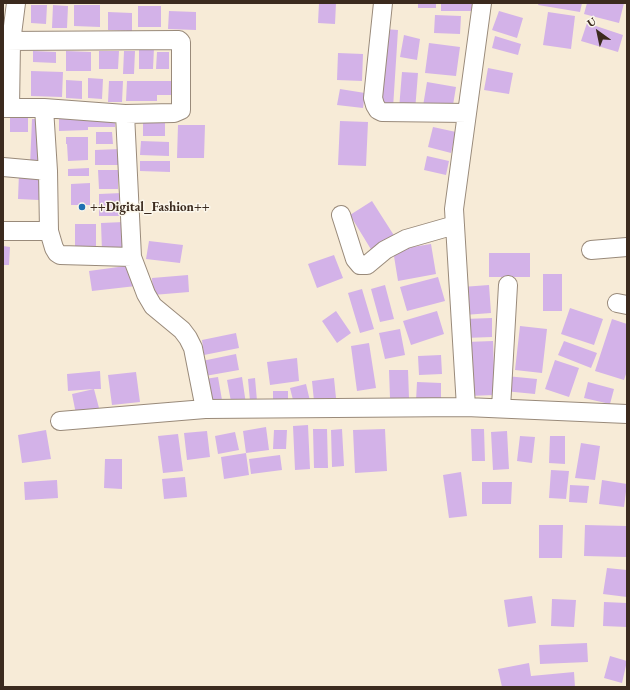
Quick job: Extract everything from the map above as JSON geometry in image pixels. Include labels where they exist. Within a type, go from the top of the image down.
[{"type":"street","points":[[7,41],[180,41],[181,110],[174,113],[125,114],[44,108],[7,108],[7,41],[16,3]]},
{"type":"street","points":[[383,3],[373,98],[378,110],[382,112],[467,114]]},
{"type":"street","points":[[466,407],[454,209],[482,3]]},
{"type":"street","points":[[44,108],[50,231],[54,248],[60,255],[132,257]]},
{"type":"street","points":[[125,114],[132,257],[146,294],[153,306],[182,330],[193,348],[205,409]]},
{"type":"street","points":[[3,167],[48,171]]},
{"type":"street","points":[[341,215],[355,259],[360,265],[367,265],[385,250],[406,239],[455,224]]},
{"type":"street","points":[[3,231],[50,231]]},
{"type":"street","points":[[591,250],[627,248]]},
{"type":"street","points":[[501,408],[508,285]]},
{"type":"street","points":[[60,421],[205,409],[466,407],[627,414]]},
{"type":"building","points":[[319,3],[336,3],[335,24],[318,23]]},
{"type":"building","points":[[418,3],[436,3],[436,8],[418,8]]},
{"type":"building","points":[[441,3],[474,3],[474,11],[441,11]]},
{"type":"building","points":[[539,3],[582,3],[580,12],[538,5]]},
{"type":"building","points":[[587,3],[624,3],[619,23],[584,14]]},
{"type":"building","points":[[31,5],[47,5],[46,24],[31,23]]},
{"type":"building","points":[[53,5],[68,6],[67,28],[52,28]]},
{"type":"building","points":[[74,5],[100,5],[100,27],[74,26]]},
{"type":"building","points":[[138,6],[161,6],[161,27],[138,27]]},
{"type":"building","points":[[169,11],[196,12],[196,30],[168,29]]},
{"type":"building","points":[[499,11],[523,18],[517,38],[492,30]]},
{"type":"building","points":[[108,12],[132,13],[132,31],[108,30]]},
{"type":"building","points":[[548,12],[575,16],[571,49],[543,45]]},
{"type":"building","points":[[435,15],[461,16],[460,34],[434,33]]},
{"type":"building","points":[[587,23],[623,35],[618,52],[581,41]]},
{"type":"building","points":[[384,29],[398,30],[393,108],[380,108]]},
{"type":"building","points":[[404,35],[420,39],[417,60],[400,57]]},
{"type":"building","points":[[495,36],[521,44],[518,55],[492,48]]},
{"type":"building","points":[[429,43],[460,47],[456,76],[425,73]]},
{"type":"building","points":[[139,48],[154,48],[153,69],[139,69]]},
{"type":"building","points":[[33,51],[56,52],[56,63],[33,62]]},
{"type":"building","points":[[66,51],[91,52],[91,71],[66,71]]},
{"type":"building","points":[[99,51],[119,51],[118,69],[99,69]]},
{"type":"building","points":[[124,51],[135,51],[134,74],[123,74]]},
{"type":"building","points":[[157,52],[169,52],[169,69],[156,69]]},
{"type":"building","points":[[338,53],[363,54],[362,81],[337,80]]},
{"type":"building","points":[[488,68],[513,73],[509,94],[484,90]]},
{"type":"building","points":[[31,71],[63,72],[62,97],[31,96]]},
{"type":"building","points":[[402,72],[418,73],[415,111],[399,109]]},
{"type":"building","points":[[88,78],[103,79],[102,99],[88,98]]},
{"type":"building","points":[[66,80],[82,81],[82,99],[66,98]]},
{"type":"building","points":[[109,81],[123,81],[122,102],[108,102]]},
{"type":"building","points":[[127,81],[171,81],[171,95],[157,95],[157,101],[126,101]]},
{"type":"building","points":[[427,82],[456,87],[452,111],[423,106]]},
{"type":"building","points":[[340,89],[365,93],[363,108],[337,105]]},
{"type":"building","points":[[10,112],[28,113],[28,132],[10,132]]},
{"type":"building","points":[[59,114],[115,115],[115,127],[88,127],[88,130],[59,131]]},
{"type":"building","points":[[32,119],[43,119],[42,166],[30,166]]},
{"type":"building","points":[[143,121],[165,121],[165,136],[143,136]]},
{"type":"building","points":[[340,121],[368,122],[366,166],[338,165]]},
{"type":"building","points":[[178,125],[205,125],[204,158],[177,158]]},
{"type":"building","points":[[433,127],[456,132],[451,153],[428,147]]},
{"type":"building","points":[[96,132],[112,132],[113,144],[96,144]]},
{"type":"building","points":[[66,137],[88,137],[88,160],[68,161]]},
{"type":"building","points":[[141,141],[169,142],[169,156],[140,155]]},
{"type":"building","points":[[120,149],[121,165],[95,165],[95,150]]},
{"type":"building","points":[[427,156],[449,161],[446,175],[424,170]]},
{"type":"building","points":[[140,161],[170,161],[170,172],[140,171]]},
{"type":"building","points":[[89,168],[89,176],[68,176],[68,169]]},
{"type":"building","points":[[98,170],[118,170],[118,189],[99,189]]},
{"type":"building","points":[[19,173],[40,173],[39,200],[18,199]]},
{"type":"building","points":[[90,183],[90,205],[71,205],[71,184]]},
{"type":"building","points":[[122,193],[123,216],[99,216],[99,194]]},
{"type":"building","points":[[372,201],[395,237],[372,251],[350,215]]},
{"type":"building","points":[[124,222],[124,250],[102,251],[101,223]]},
{"type":"building","points":[[75,224],[96,224],[96,248],[75,249]]},
{"type":"building","points":[[149,241],[183,245],[180,263],[146,259]]},
{"type":"building","points":[[431,244],[436,274],[398,281],[393,250]]},
{"type":"building","points":[[3,246],[10,247],[9,265],[3,265]]},
{"type":"building","points":[[489,253],[530,253],[530,277],[489,277]]},
{"type":"building","points":[[334,255],[343,278],[317,288],[308,264]]},
{"type":"building","points":[[133,265],[136,286],[92,291],[89,271]]},
{"type":"building","points":[[543,274],[562,274],[562,311],[543,311]]},
{"type":"building","points":[[188,275],[189,292],[153,295],[152,278]]},
{"type":"building","points":[[438,277],[445,301],[407,311],[400,287]]},
{"type":"building","points":[[385,285],[394,319],[380,322],[371,289]]},
{"type":"building","points":[[489,285],[491,313],[464,315],[462,287]]},
{"type":"building","points":[[362,289],[374,329],[360,333],[348,293]]},
{"type":"building","points":[[570,308],[603,319],[594,345],[561,334]]},
{"type":"building","points":[[336,311],[351,333],[337,343],[322,321]]},
{"type":"building","points":[[437,311],[444,334],[411,345],[403,321]]},
{"type":"building","points":[[492,318],[492,337],[464,338],[464,319]]},
{"type":"building","points":[[612,319],[627,324],[627,371],[624,380],[595,371]]},
{"type":"building","points":[[520,326],[547,329],[542,373],[515,370]]},
{"type":"building","points":[[400,329],[405,355],[385,359],[379,333]]},
{"type":"building","points":[[236,333],[239,348],[204,355],[202,340]]},
{"type":"building","points":[[493,341],[495,395],[468,396],[466,342]]},
{"type":"building","points":[[564,341],[597,353],[591,368],[558,355]]},
{"type":"building","points":[[369,343],[376,388],[357,391],[351,346]]},
{"type":"building","points":[[236,354],[239,370],[205,376],[202,361]]},
{"type":"building","points":[[441,355],[442,374],[419,375],[418,356]]},
{"type":"building","points":[[297,358],[299,381],[270,385],[267,362]]},
{"type":"building","points":[[555,360],[579,368],[569,397],[545,389]]},
{"type":"building","points":[[389,370],[408,370],[409,398],[390,398]]},
{"type":"building","points":[[100,371],[101,389],[68,391],[67,374]]},
{"type":"building","points":[[136,372],[140,402],[112,405],[108,375]]},
{"type":"building","points":[[506,376],[537,379],[535,394],[504,391]]},
{"type":"building","points":[[218,377],[222,400],[209,402],[205,379]]},
{"type":"building","points":[[242,377],[246,404],[232,407],[227,380]]},
{"type":"building","points":[[255,378],[257,401],[250,401],[248,379]]},
{"type":"building","points":[[334,378],[336,398],[314,401],[312,381]]},
{"type":"building","points":[[417,382],[441,383],[441,401],[416,401]]},
{"type":"building","points":[[588,382],[614,389],[610,404],[584,398]]},
{"type":"building","points":[[306,384],[310,401],[294,404],[290,388]]},
{"type":"building","points":[[94,389],[99,408],[76,414],[72,394]]},
{"type":"building","points":[[273,391],[288,391],[288,404],[273,404]]},
{"type":"building","points":[[308,425],[310,469],[295,470],[293,426]]},
{"type":"building","points":[[266,427],[269,450],[246,453],[243,431]]},
{"type":"building","points":[[313,429],[327,429],[328,468],[314,468]]},
{"type":"building","points":[[342,429],[344,466],[332,467],[331,430]]},
{"type":"building","points":[[385,429],[387,471],[355,473],[353,430]]},
{"type":"building","points":[[471,429],[484,429],[485,461],[472,461]]},
{"type":"building","points":[[46,430],[51,459],[22,463],[18,435]]},
{"type":"building","points":[[274,430],[287,430],[286,449],[273,449]]},
{"type":"building","points":[[207,431],[210,457],[187,460],[184,433]]},
{"type":"building","points":[[507,431],[509,469],[493,470],[491,432]]},
{"type":"building","points":[[235,432],[239,450],[218,454],[215,436]]},
{"type":"building","points":[[178,434],[183,471],[163,473],[158,436]]},
{"type":"building","points":[[520,436],[535,437],[532,463],[517,461]]},
{"type":"building","points":[[550,436],[565,436],[565,464],[549,463]]},
{"type":"building","points":[[581,443],[600,446],[595,480],[575,478]]},
{"type":"building","points":[[246,453],[249,475],[224,479],[221,457]]},
{"type":"building","points":[[280,455],[282,470],[251,474],[249,459]]},
{"type":"building","points":[[105,459],[122,459],[122,489],[104,488]]},
{"type":"building","points":[[551,470],[569,471],[566,499],[549,498]]},
{"type":"building","points":[[461,472],[467,516],[449,518],[443,475]]},
{"type":"building","points":[[185,477],[187,497],[164,499],[162,479]]},
{"type":"building","points":[[57,480],[58,498],[25,500],[24,482]]},
{"type":"building","points":[[602,480],[627,484],[624,507],[599,504]]},
{"type":"building","points":[[482,482],[512,482],[511,504],[482,504]]},
{"type":"building","points":[[570,485],[589,486],[587,503],[569,502]]},
{"type":"building","points":[[539,525],[563,525],[562,558],[539,558]]},
{"type":"building","points":[[585,525],[627,526],[627,557],[584,556]]},
{"type":"building","points":[[607,568],[627,570],[627,597],[603,594]]},
{"type":"building","points":[[532,596],[536,623],[508,627],[504,600]]},
{"type":"building","points":[[552,599],[576,600],[574,627],[551,626]]},
{"type":"building","points":[[604,602],[627,603],[627,627],[603,626]]},
{"type":"building","points":[[587,643],[588,662],[540,664],[539,645]]},
{"type":"building","points":[[610,656],[627,661],[622,683],[604,678]]},
{"type":"building","points":[[529,663],[531,676],[574,672],[575,687],[502,687],[498,669]]},
{"type":"place","name":"++Digital_Fashion++","points":[[82,207]]}]
